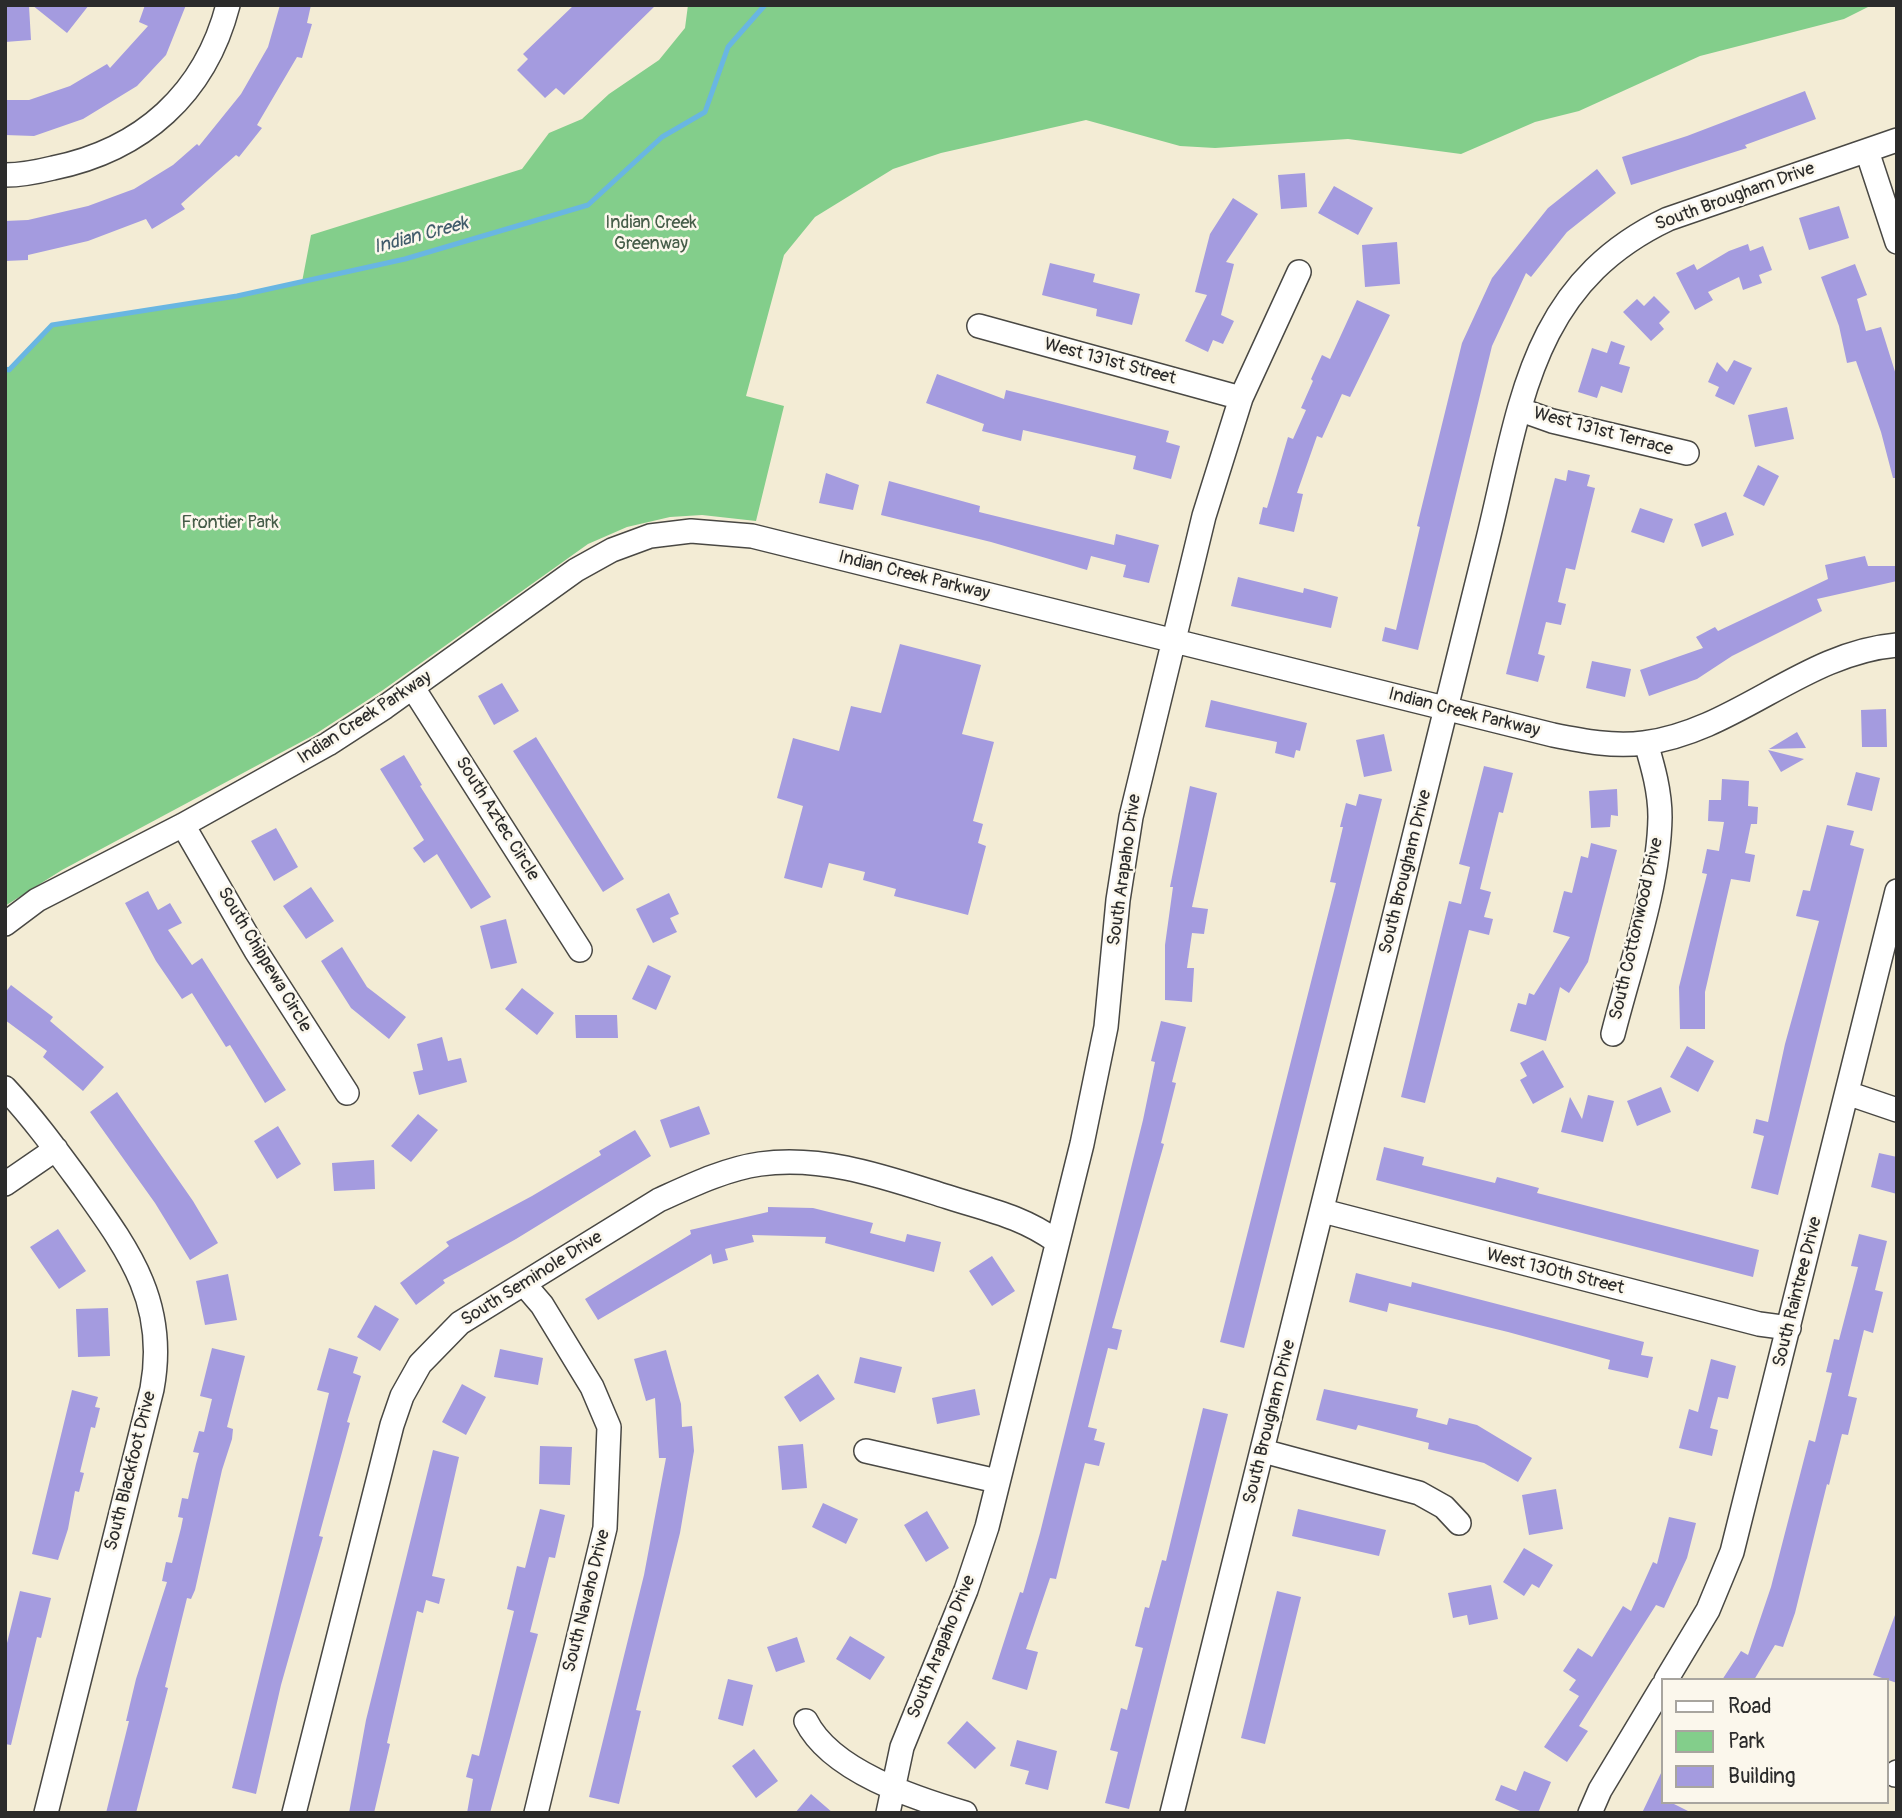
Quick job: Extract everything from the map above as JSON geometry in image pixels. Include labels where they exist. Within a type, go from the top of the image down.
[{"type":"street","points":[[5,175],[19,175],[81,163],[129,143],[180,101],[214,50],[228,5]]},
{"type":"street","name":"South Brougham Drive","points":[[1172,1813],[1521,410],[1540,346],[1553,321],[1580,282],[1617,247],[1668,219],[1897,140]]},
{"type":"street","points":[[1867,151],[1897,242]]},
{"type":"street","name":"South Arapaho Drive","points":[[888,1813],[902,1748],[966,1590],[987,1527],[1084,1134],[1106,1027],[1118,900],[1130,817],[1204,516],[1241,398],[1299,272]]},
{"type":"street","name":"West 131st Street","points":[[979,326],[1241,398]]},
{"type":"street","name":"West 131st Terrace","points":[[1521,410],[1565,425],[1687,453]]},
{"type":"street","name":"Indian Creek Parkway","points":[[5,924],[37,900],[183,825],[318,750],[413,688],[576,570],[631,542],[691,531],[752,536],[1575,739],[1622,744],[1646,743],[1682,734],[1714,721],[1825,663],[1865,650],[1897,645]]},
{"type":"street","name":"South Aztec Circle","points":[[413,688],[580,950]]},
{"type":"street","name":"South Cottonwood Drive","points":[[1613,1034],[1658,851],[1660,815],[1656,774],[1646,743]]},
{"type":"street","name":"South Chippewa Circle","points":[[183,825],[256,951],[347,1093]]},
{"type":"street","name":"South Raintree Drive","points":[[1667,1678],[1708,1610],[1732,1552],[1897,891]]},
{"type":"street","name":"South Blackfoot Drive","points":[[5,1088],[36,1121],[127,1248],[148,1296],[156,1340],[152,1390],[46,1813]]},
{"type":"street","points":[[1847,1093],[1897,1110]]},
{"type":"street","points":[[5,1184],[56,1149]]},
{"type":"street","name":"South Seminole Drive","points":[[294,1813],[386,1445],[402,1396],[433,1346],[460,1323],[659,1200],[693,1185],[757,1165],[782,1162],[824,1164],[861,1171],[1031,1223],[1056,1241]]},
{"type":"street","name":"West 130th Street","points":[[1323,1211],[1733,1317],[1788,1328]]},
{"type":"street","name":"South Navaho Drive","points":[[524,1284],[542,1305],[578,1363],[609,1427],[606,1528],[536,1813]]},
{"type":"street","points":[[866,1451],[997,1481]]},
{"type":"street","points":[[1263,1451],[1419,1493],[1444,1507],[1460,1523]]},
{"type":"street","points":[[1590,1813],[1600,1790],[1660,1689]]},
{"type":"street","points":[[806,1721],[815,1739],[828,1749],[894,1788],[914,1798],[965,1813]]},
{"type":"green space","points":[[688,5],[1872,5],[1844,19],[1700,56],[1579,111],[1535,122],[1461,154],[1348,139],[1215,148],[1180,146],[1086,120],[941,153],[893,169],[815,217],[784,255],[746,396],[784,406],[756,521],[702,515],[670,517],[627,527],[588,544],[383,690],[314,735],[62,870],[5,906],[5,369],[10,369],[52,325],[237,296],[302,282],[311,235],[522,169],[549,133],[582,119],[609,94],[659,60],[685,28]]},
{"type":"building","points":[[32,5],[89,5],[67,33]]},
{"type":"building","points":[[145,5],[186,5],[166,55],[137,86],[83,119],[34,136],[5,135],[5,100],[29,100],[70,86],[107,64],[110,68],[148,26],[139,22]]},
{"type":"building","points":[[280,5],[311,5],[307,23],[312,24],[302,58],[297,57],[257,125],[262,128],[239,157],[236,155],[181,204],[185,209],[152,229],[146,219],[88,241],[28,255],[28,260],[5,261],[5,221],[28,220],[88,206],[134,189],[173,165],[197,144],[199,146],[241,94],[268,47]]},
{"type":"building","points":[[574,5],[656,5],[564,95],[556,88],[545,98],[517,70],[528,59],[523,54]]},
{"type":"building","points":[[29,6],[31,40],[5,42],[5,7]]},
{"type":"building","points":[[1805,91],[1816,119],[1745,145],[1747,148],[1631,185],[1622,157],[1687,136]]},
{"type":"building","points":[[1597,169],[1616,193],[1567,232],[1531,277],[1526,273],[1492,346],[1418,650],[1382,641],[1385,627],[1396,630],[1420,527],[1417,526],[1462,343],[1492,278],[1548,208]]},
{"type":"building","points":[[1305,173],[1307,207],[1281,209],[1278,175]]},
{"type":"building","points":[[1334,186],[1373,208],[1358,235],[1318,213]]},
{"type":"building","points":[[1233,198],[1258,214],[1226,262],[1234,264],[1221,315],[1234,321],[1223,344],[1213,340],[1208,352],[1185,341],[1207,295],[1195,292],[1210,234]]},
{"type":"building","points":[[1839,206],[1849,238],[1809,250],[1799,218]]},
{"type":"building","points":[[1397,242],[1400,284],[1365,287],[1362,245]]},
{"type":"building","points":[[1748,244],[1750,251],[1763,246],[1772,270],[1759,275],[1762,283],[1743,290],[1739,277],[1708,292],[1713,300],[1695,310],[1676,273],[1694,264],[1697,270],[1729,251]]},
{"type":"building","points":[[1050,263],[1095,274],[1093,282],[1140,294],[1132,325],[1096,316],[1097,309],[1042,295]]},
{"type":"building","points":[[1855,264],[1867,295],[1857,299],[1866,331],[1881,327],[1897,378],[1897,478],[1893,478],[1881,432],[1856,361],[1847,363],[1839,326],[1821,277]]},
{"type":"building","points":[[1654,296],[1670,312],[1659,323],[1664,329],[1651,341],[1623,312],[1637,299],[1644,306]]},
{"type":"building","points":[[1357,300],[1390,315],[1350,397],[1342,394],[1322,438],[1317,436],[1297,493],[1303,494],[1294,532],[1259,524],[1263,507],[1267,508],[1288,437],[1293,439],[1306,410],[1301,408],[1313,381],[1311,379],[1322,355],[1330,359]]},
{"type":"building","points":[[1611,341],[1625,346],[1619,364],[1630,367],[1622,393],[1601,386],[1597,398],[1578,392],[1592,348],[1607,353]]},
{"type":"building","points":[[1734,360],[1752,368],[1734,405],[1715,396],[1719,387],[1708,382],[1717,362],[1727,372]]},
{"type":"building","points":[[937,374],[1004,399],[1006,390],[1169,431],[1166,442],[1180,446],[1171,479],[1133,469],[1136,456],[1023,430],[1021,441],[982,431],[984,424],[926,403]]},
{"type":"building","points":[[1787,407],[1794,439],[1755,447],[1748,415]]},
{"type":"building","points":[[1758,465],[1779,476],[1764,506],[1743,496]]},
{"type":"building","points":[[1568,470],[1590,475],[1587,486],[1595,488],[1575,570],[1566,568],[1558,602],[1566,604],[1561,625],[1546,622],[1538,654],[1545,656],[1538,682],[1506,674],[1555,478],[1566,481]]},
{"type":"building","points":[[826,473],[859,485],[853,510],[819,503]]},
{"type":"building","points":[[889,481],[980,506],[979,512],[1114,545],[1116,534],[1159,545],[1149,583],[1123,577],[1126,565],[1091,556],[1087,570],[991,542],[881,515]]},
{"type":"building","points":[[1640,508],[1673,519],[1664,543],[1631,532]]},
{"type":"building","points":[[1726,512],[1734,535],[1702,547],[1694,524]]},
{"type":"building","points":[[1865,556],[1868,566],[1897,566],[1897,581],[1817,599],[1822,611],[1732,656],[1697,679],[1649,696],[1640,670],[1703,648],[1696,637],[1715,627],[1718,631],[1828,579],[1825,565]]},
{"type":"building","points":[[1238,577],[1303,593],[1304,588],[1338,597],[1331,628],[1231,606]]},
{"type":"building","points":[[900,644],[981,665],[962,734],[994,742],[973,821],[983,824],[978,843],[986,846],[968,915],[894,896],[896,889],[863,880],[865,872],[829,863],[822,888],[784,878],[803,806],[777,798],[793,738],[839,751],[851,706],[881,713]]},
{"type":"building","points":[[1592,661],[1631,669],[1625,697],[1586,688]]},
{"type":"building","points":[[502,683],[519,711],[494,725],[478,696]]},
{"type":"building","points":[[1211,700],[1307,723],[1300,751],[1296,750],[1294,758],[1275,753],[1277,742],[1205,727]]},
{"type":"building","points":[[1886,709],[1887,747],[1862,747],[1861,710]]},
{"type":"building","points":[[1797,732],[1806,748],[1769,749]]},
{"type":"building","points":[[1384,734],[1392,771],[1364,777],[1356,740]]},
{"type":"building","points":[[536,737],[624,879],[603,892],[513,751]]},
{"type":"building","points":[[1768,750],[1804,759],[1781,772]]},
{"type":"building","points":[[404,755],[422,785],[420,786],[491,897],[471,909],[437,854],[424,863],[413,848],[424,840],[380,769]]},
{"type":"building","points":[[1484,766],[1513,773],[1503,813],[1499,812],[1480,889],[1491,892],[1484,917],[1493,919],[1489,935],[1469,930],[1425,1103],[1401,1097],[1449,901],[1461,904],[1470,867],[1459,864]]},
{"type":"building","points":[[1856,772],[1880,778],[1872,811],[1847,805]]},
{"type":"building","points":[[1722,779],[1749,781],[1748,806],[1758,807],[1757,824],[1751,824],[1745,853],[1755,855],[1750,882],[1731,879],[1705,992],[1705,1029],[1680,1029],[1679,987],[1707,874],[1702,873],[1707,849],[1719,851],[1724,822],[1708,821],[1709,800],[1721,800]]},
{"type":"building","points":[[1190,786],[1217,793],[1192,907],[1208,909],[1204,934],[1192,933],[1187,968],[1194,968],[1192,1002],[1165,1000],[1165,945],[1173,887],[1170,887]]},
{"type":"building","points":[[1617,789],[1618,816],[1611,815],[1610,827],[1591,828],[1589,791]]},
{"type":"building","points":[[1359,794],[1382,799],[1244,1348],[1220,1342],[1336,883],[1330,882],[1346,803],[1356,806]]},
{"type":"building","points":[[1827,825],[1854,831],[1850,845],[1864,849],[1778,1195],[1751,1188],[1764,1136],[1753,1133],[1756,1119],[1768,1122],[1785,1044],[1819,921],[1796,916],[1803,890],[1810,891]]},
{"type":"building","points":[[276,828],[298,867],[274,881],[251,841]]},
{"type":"building","points":[[1591,843],[1617,850],[1588,962],[1569,993],[1560,987],[1546,1041],[1510,1031],[1518,1003],[1526,1005],[1529,993],[1534,995],[1570,937],[1553,932],[1564,891],[1572,893],[1581,856],[1588,858]]},
{"type":"building","points":[[311,887],[334,921],[306,939],[283,906]]},
{"type":"building","points":[[148,891],[158,910],[170,903],[182,923],[168,930],[192,965],[202,958],[286,1090],[265,1103],[230,1045],[226,1047],[192,993],[182,999],[156,961],[125,903]]},
{"type":"building","points":[[669,893],[679,914],[670,918],[677,932],[653,943],[636,909]]},
{"type":"building","points":[[506,919],[517,963],[491,969],[480,926]]},
{"type":"building","points":[[342,947],[367,987],[406,1017],[389,1039],[351,1008],[321,961]]},
{"type":"building","points":[[648,965],[671,976],[656,1010],[632,999]]},
{"type":"building","points":[[11,985],[53,1017],[50,1021],[104,1067],[83,1091],[43,1057],[47,1051],[5,1020],[5,993]]},
{"type":"building","points":[[522,988],[554,1013],[537,1035],[505,1009]]},
{"type":"building","points":[[575,1015],[617,1015],[618,1038],[576,1038]]},
{"type":"building","points":[[1161,1021],[1186,1027],[1172,1082],[1176,1083],[1161,1143],[1164,1144],[1112,1328],[1122,1330],[1117,1350],[1108,1348],[1088,1427],[1097,1429],[1094,1440],[1105,1443],[1099,1466],[1085,1463],[1056,1579],[1050,1578],[1026,1649],[1038,1652],[1027,1690],[992,1679],[1020,1592],[1023,1593],[1040,1533],[1143,1120],[1155,1062],[1151,1061]]},
{"type":"building","points":[[442,1037],[448,1061],[461,1058],[467,1082],[419,1095],[413,1072],[423,1070],[417,1044]]},
{"type":"building","points":[[1687,1046],[1714,1061],[1698,1092],[1670,1077]]},
{"type":"building","points":[[1543,1050],[1564,1087],[1533,1104],[1520,1080],[1527,1076],[1520,1063]]},
{"type":"building","points":[[1661,1087],[1671,1112],[1637,1126],[1627,1101]]},
{"type":"building","points":[[117,1092],[193,1201],[218,1243],[190,1260],[155,1203],[90,1112]]},
{"type":"building","points":[[1588,1095],[1614,1101],[1603,1142],[1561,1132],[1570,1097],[1582,1119]]},
{"type":"building","points":[[699,1106],[710,1134],[670,1148],[660,1120]]},
{"type":"building","points":[[418,1114],[438,1130],[411,1162],[391,1146]]},
{"type":"building","points":[[278,1126],[301,1164],[277,1179],[254,1141]]},
{"type":"building","points":[[635,1130],[651,1156],[516,1239],[443,1280],[445,1283],[416,1305],[400,1283],[449,1246],[446,1242],[532,1196],[601,1155],[599,1151]]},
{"type":"building","points":[[1384,1147],[1424,1157],[1422,1165],[1495,1183],[1497,1177],[1539,1188],[1537,1193],[1759,1250],[1753,1277],[1376,1180]]},
{"type":"building","points":[[1879,1153],[1897,1157],[1897,1194],[1871,1187]]},
{"type":"building","points":[[374,1160],[375,1189],[334,1191],[332,1163]]},
{"type":"building","points":[[768,1207],[813,1208],[873,1223],[870,1233],[905,1242],[907,1234],[941,1242],[934,1272],[825,1243],[826,1237],[752,1235],[754,1242],[725,1249],[728,1260],[713,1264],[711,1254],[598,1320],[585,1299],[691,1234],[690,1230],[768,1212]]},
{"type":"building","points":[[58,1229],[86,1271],[59,1289],[30,1247]]},
{"type":"building","points":[[1859,1234],[1887,1241],[1875,1290],[1883,1292],[1873,1333],[1864,1330],[1848,1396],[1857,1398],[1848,1435],[1842,1434],[1829,1485],[1827,1484],[1795,1613],[1783,1647],[1775,1645],[1755,1678],[1723,1678],[1741,1651],[1748,1655],[1771,1587],[1809,1440],[1815,1442],[1832,1373],[1826,1372],[1834,1339],[1839,1340],[1858,1267],[1851,1266]]},
{"type":"building","points":[[992,1256],[1015,1291],[992,1306],[969,1271]]},
{"type":"building","points":[[1356,1273],[1411,1287],[1412,1282],[1644,1342],[1641,1355],[1653,1357],[1648,1378],[1608,1369],[1610,1360],[1508,1332],[1389,1303],[1387,1312],[1349,1302]]},
{"type":"building","points":[[228,1274],[237,1320],[205,1325],[196,1281]]},
{"type":"building","points":[[375,1305],[399,1319],[380,1351],[357,1337]]},
{"type":"building","points":[[108,1308],[110,1356],[78,1357],[76,1309]]},
{"type":"building","points":[[212,1348],[245,1356],[227,1427],[233,1429],[232,1439],[222,1470],[195,1590],[191,1599],[187,1598],[165,1687],[168,1688],[136,1813],[106,1813],[129,1721],[126,1721],[136,1679],[167,1582],[162,1581],[166,1562],[172,1563],[181,1528],[183,1518],[178,1517],[182,1498],[188,1499],[199,1453],[193,1452],[199,1431],[204,1432],[212,1399],[200,1396]]},
{"type":"building","points":[[329,1348],[358,1357],[353,1373],[361,1376],[347,1422],[350,1423],[319,1536],[323,1537],[281,1685],[256,1794],[232,1788],[329,1393],[317,1390]]},
{"type":"building","points":[[500,1349],[543,1358],[538,1385],[494,1377]]},
{"type":"building","points":[[666,1350],[681,1404],[682,1427],[692,1426],[694,1451],[680,1533],[636,1710],[641,1711],[619,1804],[589,1797],[644,1575],[666,1458],[659,1458],[655,1398],[646,1401],[634,1359]]},
{"type":"building","points":[[860,1357],[902,1367],[895,1393],[854,1383]]},
{"type":"building","points":[[1711,1359],[1736,1366],[1728,1399],[1718,1397],[1710,1428],[1718,1430],[1712,1456],[1679,1448],[1689,1409],[1698,1412]]},
{"type":"building","points":[[818,1374],[835,1399],[800,1422],[784,1397]]},
{"type":"building","points":[[462,1384],[486,1397],[466,1435],[442,1422]]},
{"type":"building","points":[[975,1389],[980,1415],[937,1424],[932,1398]]},
{"type":"building","points":[[1324,1389],[1418,1409],[1416,1417],[1447,1425],[1449,1418],[1477,1425],[1532,1458],[1518,1482],[1484,1463],[1428,1449],[1429,1443],[1358,1425],[1356,1430],[1316,1420]]},
{"type":"building","points":[[72,1390],[98,1397],[95,1407],[100,1408],[95,1428],[91,1427],[80,1472],[84,1473],[79,1492],[75,1491],[68,1529],[58,1560],[32,1554]]},
{"type":"building","points":[[1203,1408],[1228,1414],[1129,1809],[1105,1803],[1118,1752],[1110,1750],[1121,1708],[1127,1710],[1143,1648],[1135,1646],[1145,1607],[1149,1608],[1162,1560],[1166,1561]]},
{"type":"building","points":[[803,1444],[807,1488],[782,1490],[778,1446]]},
{"type":"building","points":[[540,1446],[572,1447],[570,1485],[539,1484]]},
{"type":"building","points":[[433,1450],[459,1457],[432,1576],[445,1579],[439,1604],[426,1600],[423,1613],[417,1611],[374,1813],[349,1813],[366,1720]]},
{"type":"building","points":[[1556,1489],[1563,1529],[1529,1535],[1522,1495]]},
{"type":"building","points":[[823,1503],[858,1519],[846,1544],[812,1527]]},
{"type":"building","points":[[540,1509],[565,1515],[555,1558],[549,1557],[530,1632],[538,1634],[490,1813],[467,1813],[473,1779],[466,1777],[472,1754],[479,1756],[514,1611],[507,1609],[517,1566],[525,1568]]},
{"type":"building","points":[[1298,1509],[1386,1530],[1379,1556],[1292,1536]]},
{"type":"building","points":[[927,1511],[949,1548],[926,1562],[904,1525]]},
{"type":"building","points":[[1669,1517],[1696,1523],[1687,1558],[1664,1608],[1656,1605],[1579,1726],[1588,1731],[1567,1762],[1544,1747],[1579,1696],[1569,1690],[1576,1680],[1563,1671],[1578,1648],[1592,1657],[1623,1606],[1631,1611],[1653,1562],[1657,1564]]},
{"type":"building","points":[[1524,1548],[1553,1565],[1539,1588],[1532,1584],[1524,1596],[1503,1582]]},
{"type":"building","points":[[1491,1585],[1498,1619],[1469,1625],[1467,1615],[1453,1618],[1448,1593]]},
{"type":"building","points":[[20,1591],[51,1598],[41,1638],[37,1637],[11,1745],[5,1744],[5,1651]]},
{"type":"building","points":[[1277,1591],[1301,1597],[1265,1744],[1241,1738]]},
{"type":"building","points":[[1895,1615],[1897,1615],[1897,1683],[1873,1675]]},
{"type":"building","points":[[850,1636],[885,1657],[870,1680],[836,1659]]},
{"type":"building","points":[[797,1637],[805,1662],[776,1672],[767,1647]]},
{"type":"building","points":[[728,1679],[753,1685],[743,1726],[718,1719]]},
{"type":"building","points":[[967,1721],[996,1748],[975,1769],[947,1743]]},
{"type":"building","points":[[1017,1740],[1057,1751],[1048,1790],[1025,1784],[1029,1771],[1010,1766]]},
{"type":"building","points":[[754,1749],[778,1781],[756,1798],[732,1766]]},
{"type":"building","points":[[1524,1771],[1551,1782],[1538,1813],[1525,1813],[1495,1800],[1501,1785],[1516,1791]]},
{"type":"building","points":[[1660,1775],[1660,1804],[1674,1804],[1692,1813],[1642,1813]]},
{"type":"building","points":[[811,1794],[833,1813],[795,1813]]},
{"type":"waterway","name":"Indian Creek","points":[[5,369],[9,370],[52,325],[237,296],[405,259],[588,205],[662,137],[705,112],[728,47],[765,5]]},
{"type":"park label","name":"Indian Creek Greenway","points":[[651,234]]},
{"type":"park label","name":"Frontier Park","points":[[230,523]]}]
